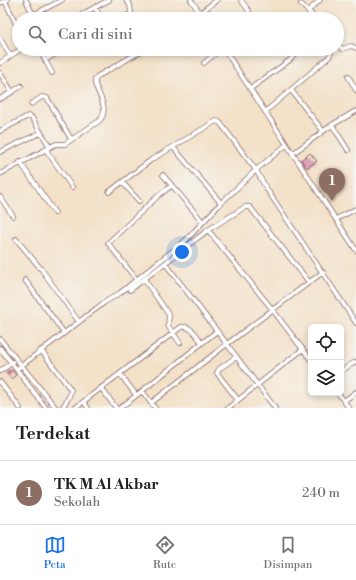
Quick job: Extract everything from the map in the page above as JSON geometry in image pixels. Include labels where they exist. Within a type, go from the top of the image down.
[{"type":"street","points":[[26,0],[32,12]]},
{"type":"street","points":[[42,12],[62,0]]},
{"type":"street","points":[[86,12],[109,0]]},
{"type":"street","points":[[126,0],[130,5],[131,12]]},
{"type":"street","points":[[191,0],[199,12]]},
{"type":"street","points":[[202,12],[217,0]]},
{"type":"street","points":[[241,0],[249,11]]},
{"type":"street","points":[[301,4],[308,11],[320,0]]},
{"type":"street","points":[[4,2],[12,17]]},
{"type":"street","points":[[95,7],[98,12]]},
{"type":"street","points":[[0,38],[10,56],[0,63]]},
{"type":"street","points":[[344,48],[351,46],[356,48]]},
{"type":"street","points":[[43,56],[52,74]]},
{"type":"street","points":[[45,60],[52,56]]},
{"type":"street","points":[[0,174],[48,148],[58,144],[64,144],[102,119],[105,110],[95,84],[96,78],[133,56]]},
{"type":"street","points":[[204,63],[213,56]]},
{"type":"street","points":[[227,56],[356,250]]},
{"type":"street","points":[[250,89],[294,56]]},
{"type":"street","points":[[265,112],[330,56]]},
{"type":"street","points":[[0,72],[12,92]]},
{"type":"street","points":[[348,76],[356,90]]},
{"type":"street","points":[[0,99],[21,86]]},
{"type":"street","points":[[291,90],[324,131]]},
{"type":"street","points":[[31,104],[42,97],[47,98],[71,139]]},
{"type":"street","points":[[292,154],[332,125],[356,111]]},
{"type":"street","points":[[0,131],[28,116],[32,118],[48,148],[72,187]]},
{"type":"street","points":[[109,192],[138,170],[173,147],[212,123],[219,122],[256,170],[266,188],[356,323]]},
{"type":"street","points":[[332,125],[348,150]]},
{"type":"street","points":[[0,152],[40,132]]},
{"type":"street","points":[[17,369],[120,293],[186,240],[221,203],[256,170],[286,146]]},
{"type":"street","points":[[173,147],[221,203]]},
{"type":"street","points":[[20,162],[56,214]]},
{"type":"street","points":[[162,175],[203,222]]},
{"type":"street","points":[[122,183],[139,200]]},
{"type":"street","points":[[136,279],[108,243],[171,186]]},
{"type":"street","points":[[0,197],[13,216]]},
{"type":"street","points":[[130,290],[208,230],[245,207],[250,207],[309,282]]},
{"type":"street","points":[[336,219],[356,209]]},
{"type":"street","points":[[208,230],[308,356]]},
{"type":"street","points":[[16,239],[42,270],[79,322]]},
{"type":"street","points":[[165,263],[275,408]]},
{"type":"street","points":[[151,403],[272,309],[323,272]]},
{"type":"street","points":[[144,279],[169,315],[168,326],[180,343]]},
{"type":"street","points":[[25,280],[64,333]]},
{"type":"street","points":[[75,408],[102,389],[181,327],[188,327],[202,343]]},
{"type":"street","points":[[102,389],[120,408],[217,331]]},
{"type":"street","points":[[0,339],[56,408]]},
{"type":"street","points":[[4,344],[0,347],[46,408]]},
{"type":"street","points":[[228,408],[302,349]]},
{"type":"street","points":[[41,350],[71,390],[69,397],[62,408]]},
{"type":"street","points":[[236,357],[219,369],[217,373],[238,400]]},
{"type":"street","points":[[0,371],[16,359]]},
{"type":"street","points":[[344,369],[355,362]]},
{"type":"street","points":[[120,374],[136,395]]},
{"type":"street","points":[[0,382],[20,408]]},
{"type":"street","points":[[142,391],[155,408]]},
{"type":"street","points":[[344,402],[356,392]]},
{"type":"street","points":[[340,396],[349,408]]},
{"type":"street","points":[[84,402],[88,408]]},
{"type":"building","points":[[310,153],[317,161],[307,168],[301,160]]},
{"type":"building","points":[[12,370],[16,375],[11,379],[7,373]]},
{"type":"place","name":"TK M Al Akbar","points":[[332,201]]}]
